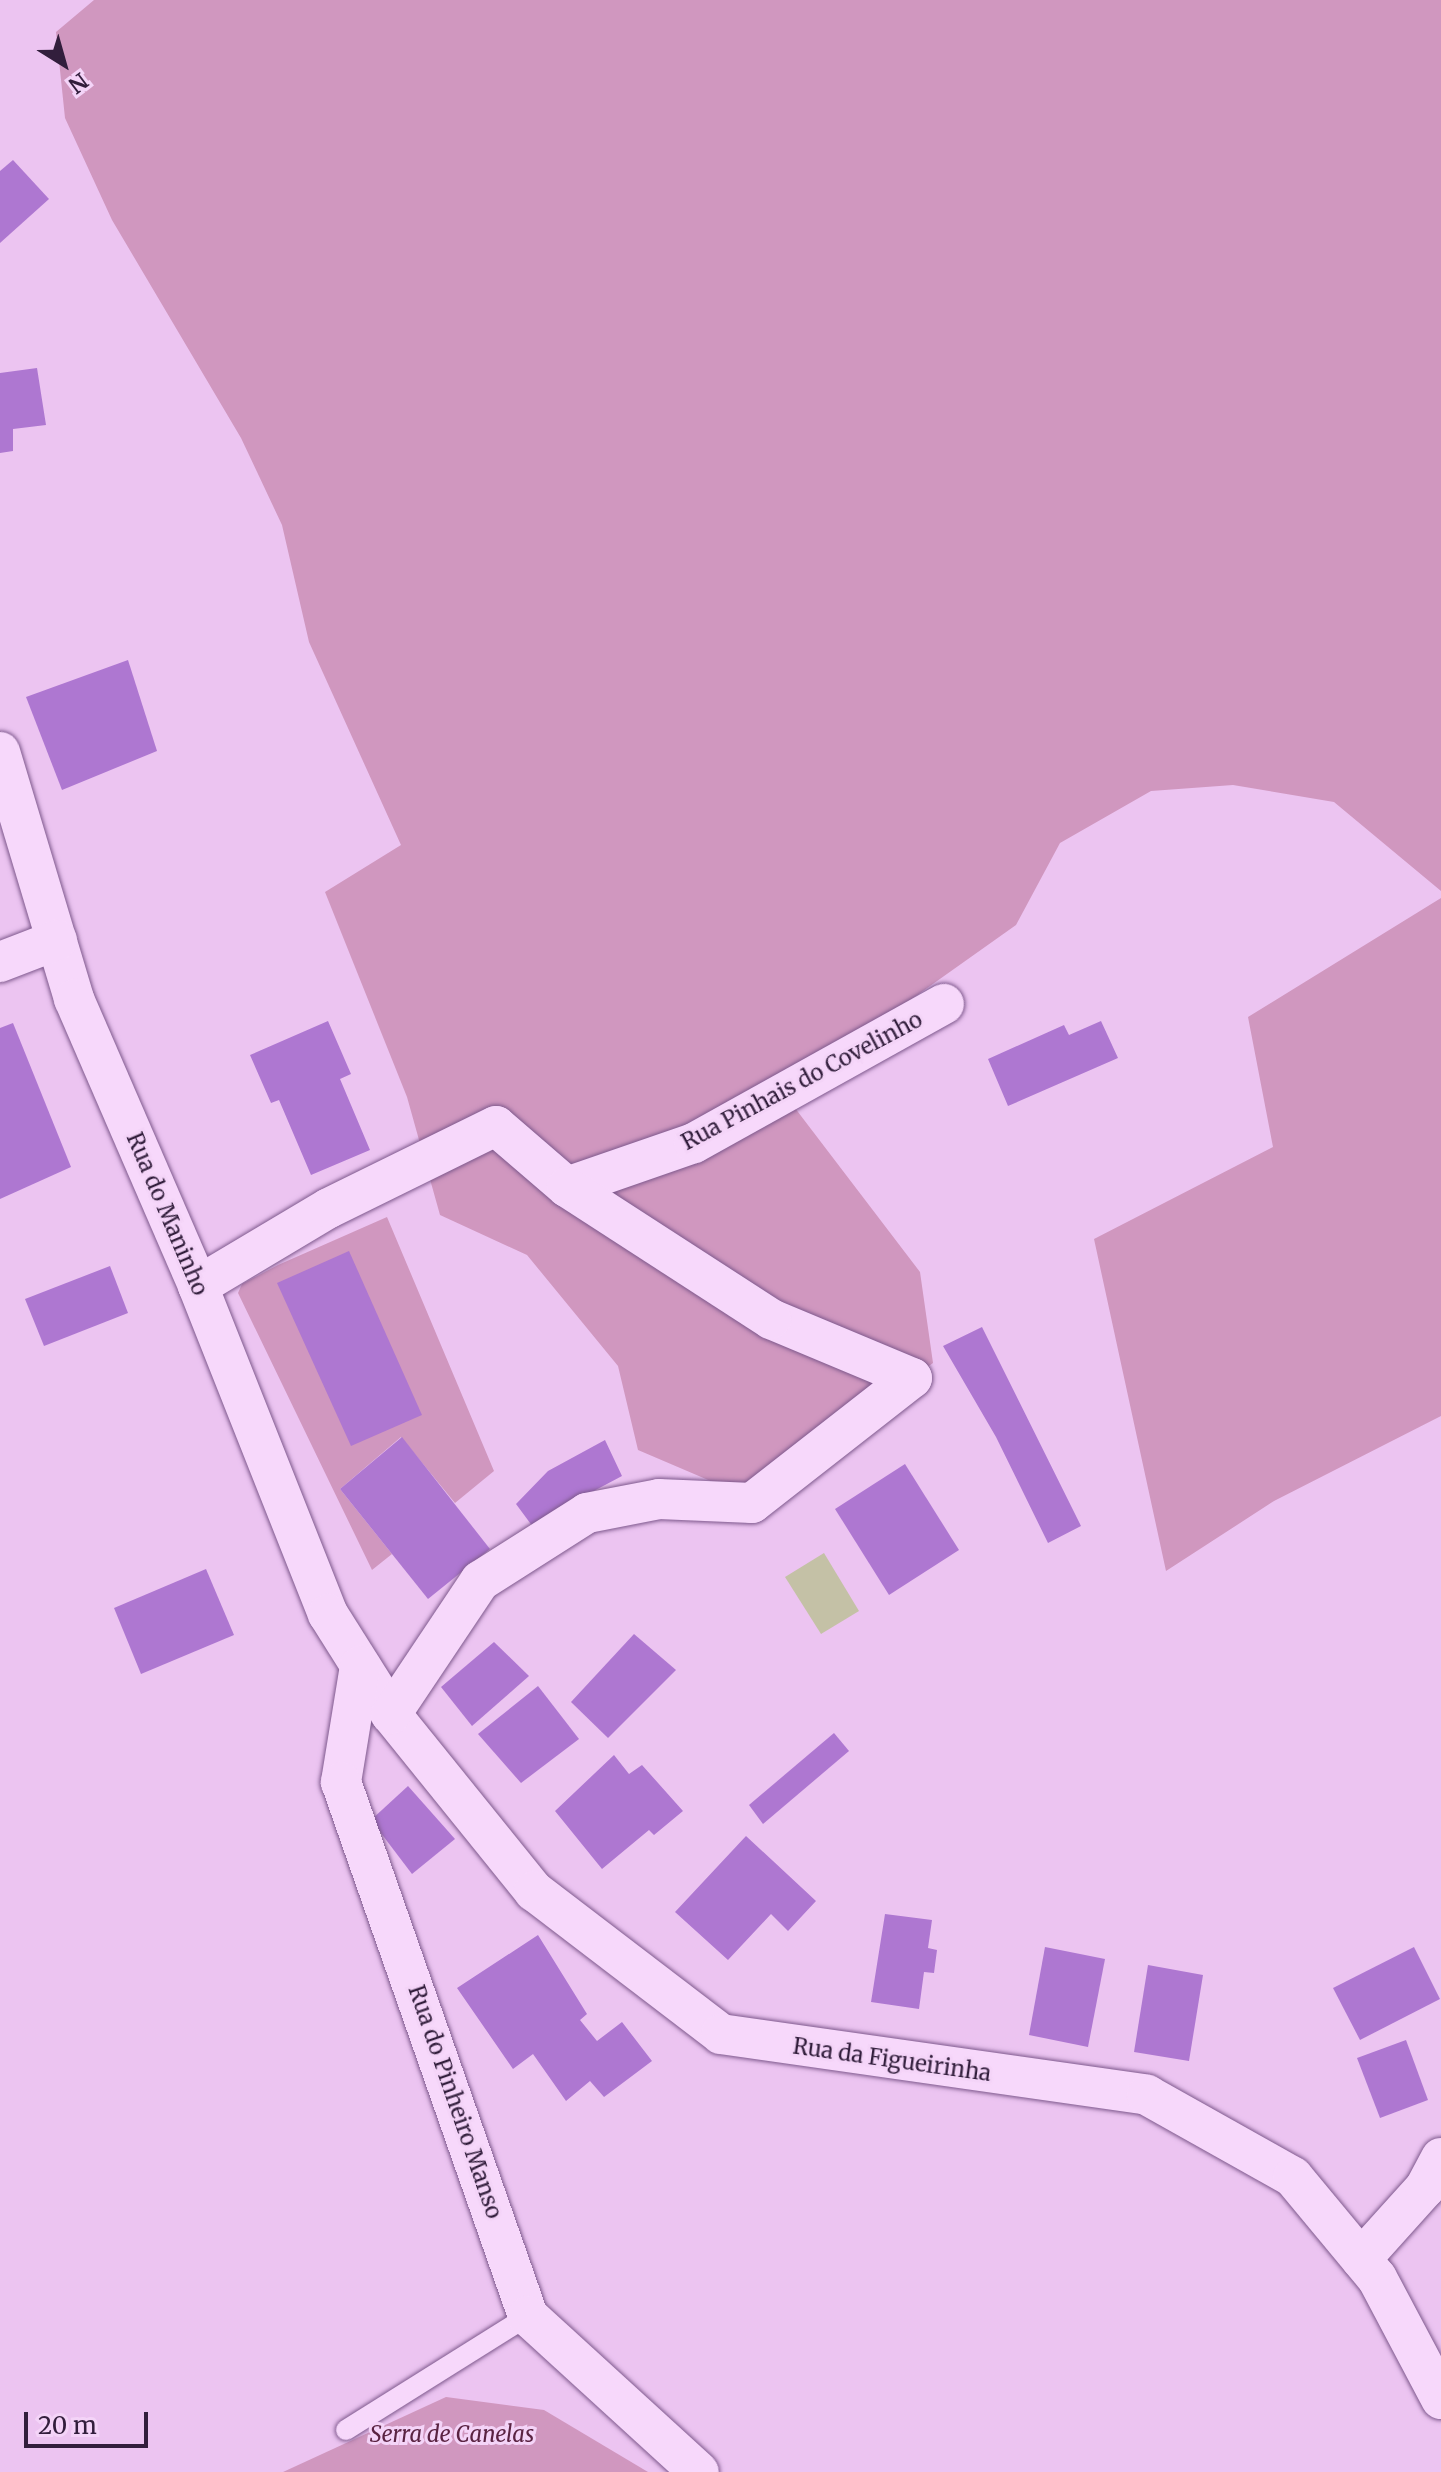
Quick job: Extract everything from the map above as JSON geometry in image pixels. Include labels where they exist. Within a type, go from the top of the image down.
[{"type":"street","name":"Rua do Maninho","points":[[0,752],[74,999],[198,1286],[328,1614],[360,1666]]},
{"type":"street","points":[[0,962],[57,940]]},
{"type":"street","name":"Rua Pinhais do Covelinho","points":[[567,1187],[694,1143],[944,1004]]},
{"type":"street","points":[[198,1286],[329,1208],[496,1126],[567,1187],[771,1319],[912,1378],[752,1503],[659,1499],[587,1513],[480,1581],[391,1714]]},
{"type":"street","name":"Rua da Figueirinha","points":[[360,1666],[391,1714],[534,1891],[721,2034],[1147,2095],[1293,2177],[1377,2278],[1441,2399]]},
{"type":"street","name":"Rua do Pinheiro Manso","points":[[360,1666],[341,1782],[528,2316],[699,2472]]},
{"type":"street","points":[[1361,2259],[1425,2188],[1441,2158]]},
{"type":"lane","points":[[346,2430],[528,2316]]},
{"type":"green space","points":[[94,0],[1441,0],[1441,891],[1334,802],[1233,785],[1151,791],[1060,843],[1016,925],[782,1091],[920,1272],[933,1363],[748,1497],[638,1450],[618,1366],[527,1255],[440,1215],[407,1097],[325,892],[401,845],[309,642],[282,525],[241,438],[112,220],[65,118],[56,32]]},
{"type":"green space","points":[[1441,898],[1441,1416],[1274,1501],[1166,1571],[1094,1239],[1273,1147],[1248,1017]]},
{"type":"green space","points":[[387,1217],[494,1471],[455,1503],[401,1437],[340,1489],[392,1554],[372,1570],[238,1293],[242,1284],[278,1265]]},
{"type":"green space","name":"Serra de Canelas","points":[[446,2397],[544,2410],[648,2472],[283,2472]]},
{"type":"shaded area","points":[[824,1553],[859,1611],[821,1634],[785,1577]]},
{"type":"building","points":[[13,160],[49,199],[0,243],[0,171]]},
{"type":"building","points":[[37,368],[46,425],[13,429],[13,451],[0,453],[0,373]]},
{"type":"building","points":[[128,660],[157,751],[62,790],[26,697]]},
{"type":"building","points":[[328,1021],[351,1074],[340,1079],[370,1150],[311,1175],[279,1100],[271,1103],[250,1055]]},
{"type":"building","points":[[1101,1021],[1118,1058],[1008,1106],[988,1059],[1064,1025],[1069,1035]]},
{"type":"building","points":[[13,1023],[71,1167],[0,1199],[0,1028]]},
{"type":"building","points":[[349,1251],[422,1415],[351,1446],[277,1283]]},
{"type":"building","points":[[110,1266],[128,1313],[44,1346],[25,1299]]},
{"type":"building","points":[[982,1327],[1081,1526],[1048,1543],[996,1437],[943,1346]]},
{"type":"building","points":[[402,1437],[490,1549],[428,1599],[340,1489]]},
{"type":"building","points":[[605,1440],[622,1476],[573,1502],[536,1531],[516,1504],[548,1471]]},
{"type":"building","points":[[905,1464],[959,1550],[889,1595],[835,1509]]},
{"type":"building","points":[[206,1569],[234,1635],[141,1674],[114,1608]]},
{"type":"building","points":[[634,1634],[676,1670],[608,1738],[571,1702]]},
{"type":"building","points":[[494,1642],[529,1676],[472,1726],[441,1687]]},
{"type":"building","points":[[538,1686],[579,1739],[521,1783],[478,1734]]},
{"type":"building","points":[[834,1733],[849,1751],[763,1824],[749,1805]]},
{"type":"building","points":[[614,1755],[629,1774],[642,1765],[683,1811],[654,1835],[649,1830],[602,1869],[555,1811]]},
{"type":"building","points":[[408,1786],[455,1839],[412,1874],[371,1820]]},
{"type":"building","points":[[746,1836],[816,1901],[788,1931],[771,1914],[728,1960],[675,1912]]},
{"type":"building","points":[[885,1914],[932,1920],[928,1948],[937,1950],[934,1973],[924,1972],[919,2009],[871,2002]]},
{"type":"building","points":[[538,1935],[587,2014],[580,2020],[597,2041],[622,2022],[652,2061],[604,2097],[590,2081],[566,2101],[533,2054],[513,2069],[457,1988]]},
{"type":"building","points":[[1045,1947],[1105,1959],[1088,2047],[1029,2035]]},
{"type":"building","points":[[1414,1947],[1440,1999],[1360,2040],[1333,1988]]},
{"type":"building","points":[[1148,1965],[1203,1975],[1189,2061],[1134,2052]]},
{"type":"building","points":[[1406,2040],[1428,2100],[1380,2118],[1357,2058]]}]
